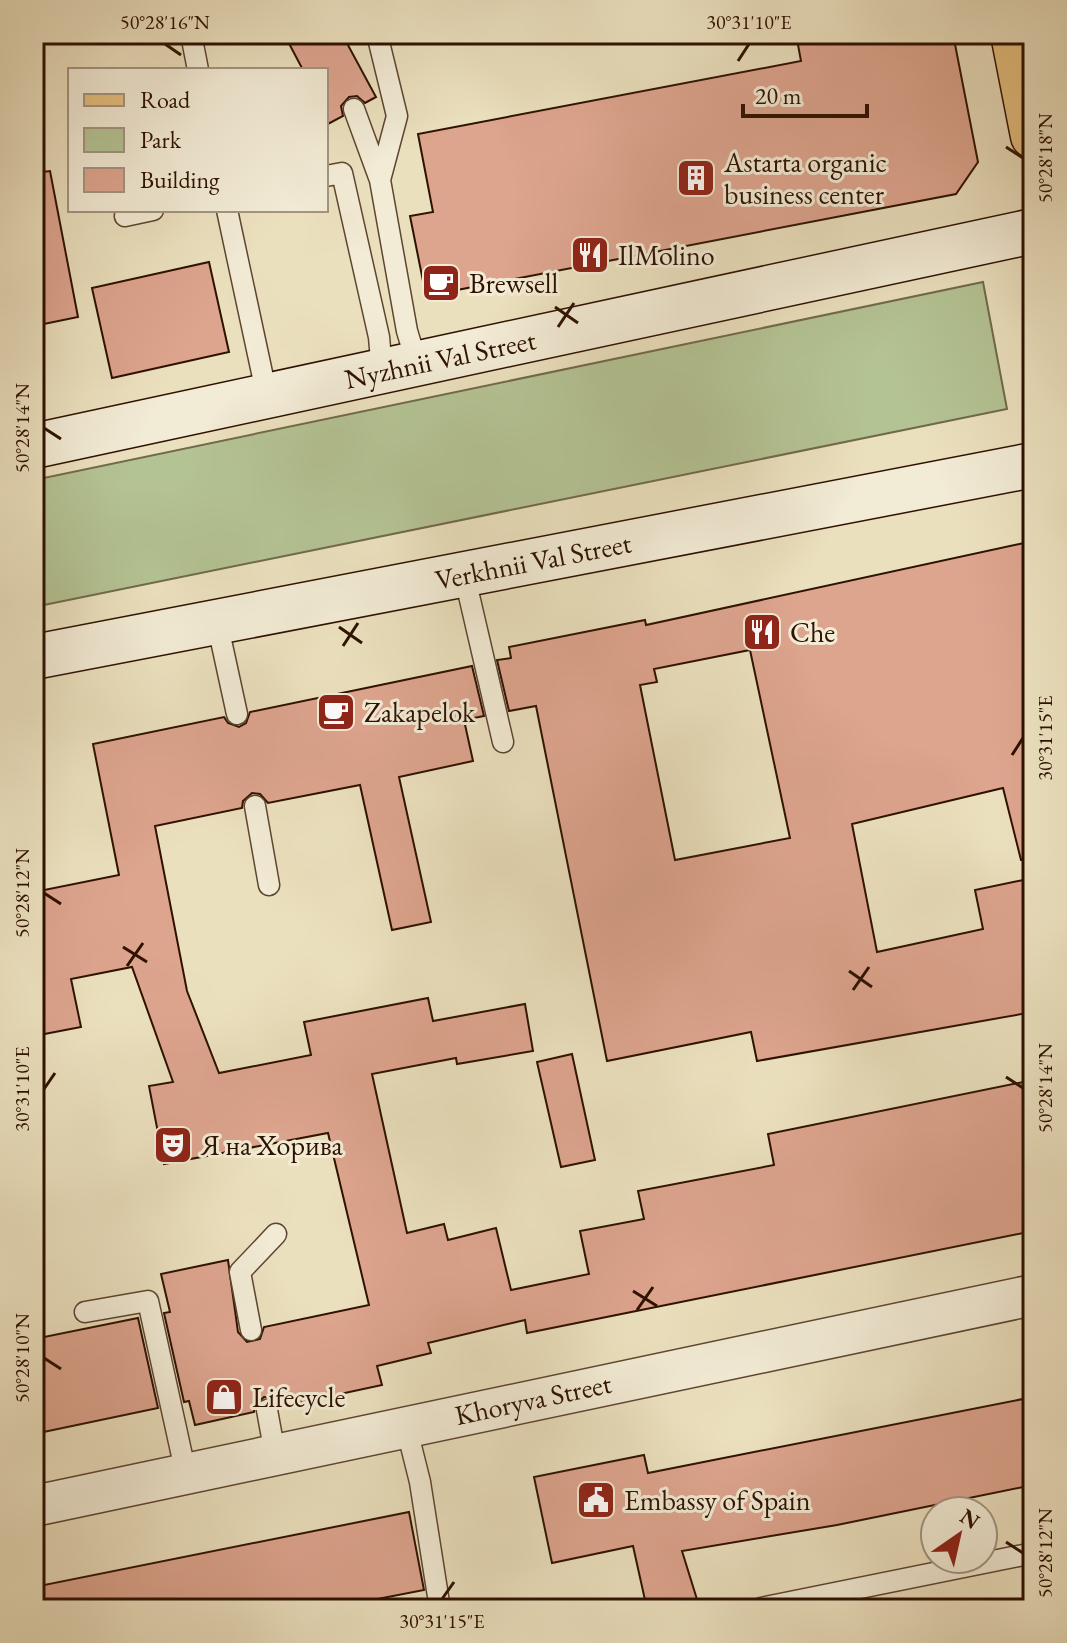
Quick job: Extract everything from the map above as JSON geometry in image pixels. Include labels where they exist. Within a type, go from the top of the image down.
[{"type":"main road","points":[[1013,34],[1033,136]]},
{"type":"main road","name":"Nyzhnii Val Street","points":[[34,446],[1033,231]]},
{"type":"main road","name":"Verkhnii Val Street","points":[[34,657],[1033,465]]},
{"type":"street","name":"Khoryva Street","points":[[34,1506],[1033,1295]]},
{"type":"lane","points":[[191,34],[198,68]]},
{"type":"lane","points":[[377,34],[397,116],[380,180]]},
{"type":"lane","points":[[354,109],[380,180],[407,331],[400,368]]},
{"type":"lane","points":[[328,176],[342,173],[379,337],[400,368]]},
{"type":"lane","points":[[125,216],[144,212]]},
{"type":"lane","points":[[227,212],[267,396]]},
{"type":"lane","points":[[464,574],[503,742]]},
{"type":"lane","points":[[217,622],[237,714]]},
{"type":"lane","points":[[255,806],[269,885]]},
{"type":"lane","points":[[251,1330],[240,1272],[276,1234]]},
{"type":"lane","points":[[85,1312],[148,1301],[186,1474]]},
{"type":"lane","points":[[267,1410],[275,1454]]},
{"type":"lane","points":[[406,1426],[422,1496],[440,1609]]},
{"type":"lane","points":[[761,1608],[1033,1553]]},
{"type":"green space","points":[[983,282],[1007,409],[34,607],[34,480]]},
{"type":"building","points":[[284,34],[342,34],[376,97],[365,103],[357,96],[349,97],[341,106],[343,116],[328,124],[328,68],[302,68]]},
{"type":"building","name":"Astarta organic business center","points":[[796,34],[953,34],[978,162],[956,194],[426,296],[410,216],[433,212],[418,134],[801,61]]},
{"type":"building","points":[[50,171],[78,317],[34,326],[34,173]]},
{"type":"building","points":[[209,262],[229,352],[112,378],[92,288]]},
{"type":"building","points":[[1033,541],[1033,859],[1021,860],[1003,788],[852,824],[877,952],[983,929],[975,890],[1033,878],[1033,1012],[757,1061],[751,1032],[607,1061],[536,706],[509,711],[497,660],[511,658],[509,647],[645,620],[646,625]],"holes":[[[750,650],[790,838],[675,860],[640,685],[657,682],[654,669]]]},
{"type":"building","points":[[472,666],[484,716],[464,720],[473,761],[399,777],[431,922],[392,930],[360,785],[268,803],[260,794],[252,793],[243,801],[242,808],[155,826],[187,991],[219,1073],[311,1055],[304,1022],[428,998],[433,1021],[525,1004],[533,1051],[457,1064],[456,1058],[372,1074],[407,1233],[444,1224],[448,1240],[496,1228],[511,1290],[589,1274],[580,1231],[644,1219],[638,1191],[774,1165],[768,1134],[1033,1080],[1033,1231],[527,1333],[525,1320],[428,1343],[431,1353],[377,1366],[382,1385],[280,1407],[272,1398],[264,1397],[255,1405],[254,1412],[195,1425],[189,1401],[184,1402],[164,1313],[170,1312],[161,1274],[228,1260],[238,1332],[247,1342],[260,1339],[264,1327],[369,1305],[328,1133],[164,1164],[149,1086],[173,1082],[132,967],[71,979],[81,1027],[34,1036],[34,892],[119,875],[93,744],[224,717],[228,723],[239,727],[246,723],[250,712]]},
{"type":"building","points":[[572,1054],[595,1160],[561,1167],[537,1062]]},
{"type":"building","points":[[138,1318],[158,1408],[34,1434],[34,1339]]},
{"type":"building","points":[[1033,1397],[1033,1485],[984,1495],[919,1495],[919,1508],[682,1551],[700,1609],[647,1609],[633,1546],[552,1563],[534,1477],[644,1455],[648,1473]]},
{"type":"building","points":[[409,1512],[424,1590],[326,1609],[34,1609],[34,1587]]},
{"type":"place","name":"Astarta organic business center","points":[[696,178]]},
{"type":"place","name":"IlMolino","points":[[590,255]]},
{"type":"place","name":"Brewsell","points":[[441,283]]},
{"type":"place","name":"Che","points":[[762,632]]},
{"type":"place","name":"Zakapelok","points":[[336,712]]},
{"type":"place","name":"Я на Хорива","points":[[173,1145]]},
{"type":"place","name":"Lifecycle","points":[[224,1397]]},
{"type":"place","name":"Embassy of Spain","points":[[596,1500]]}]
